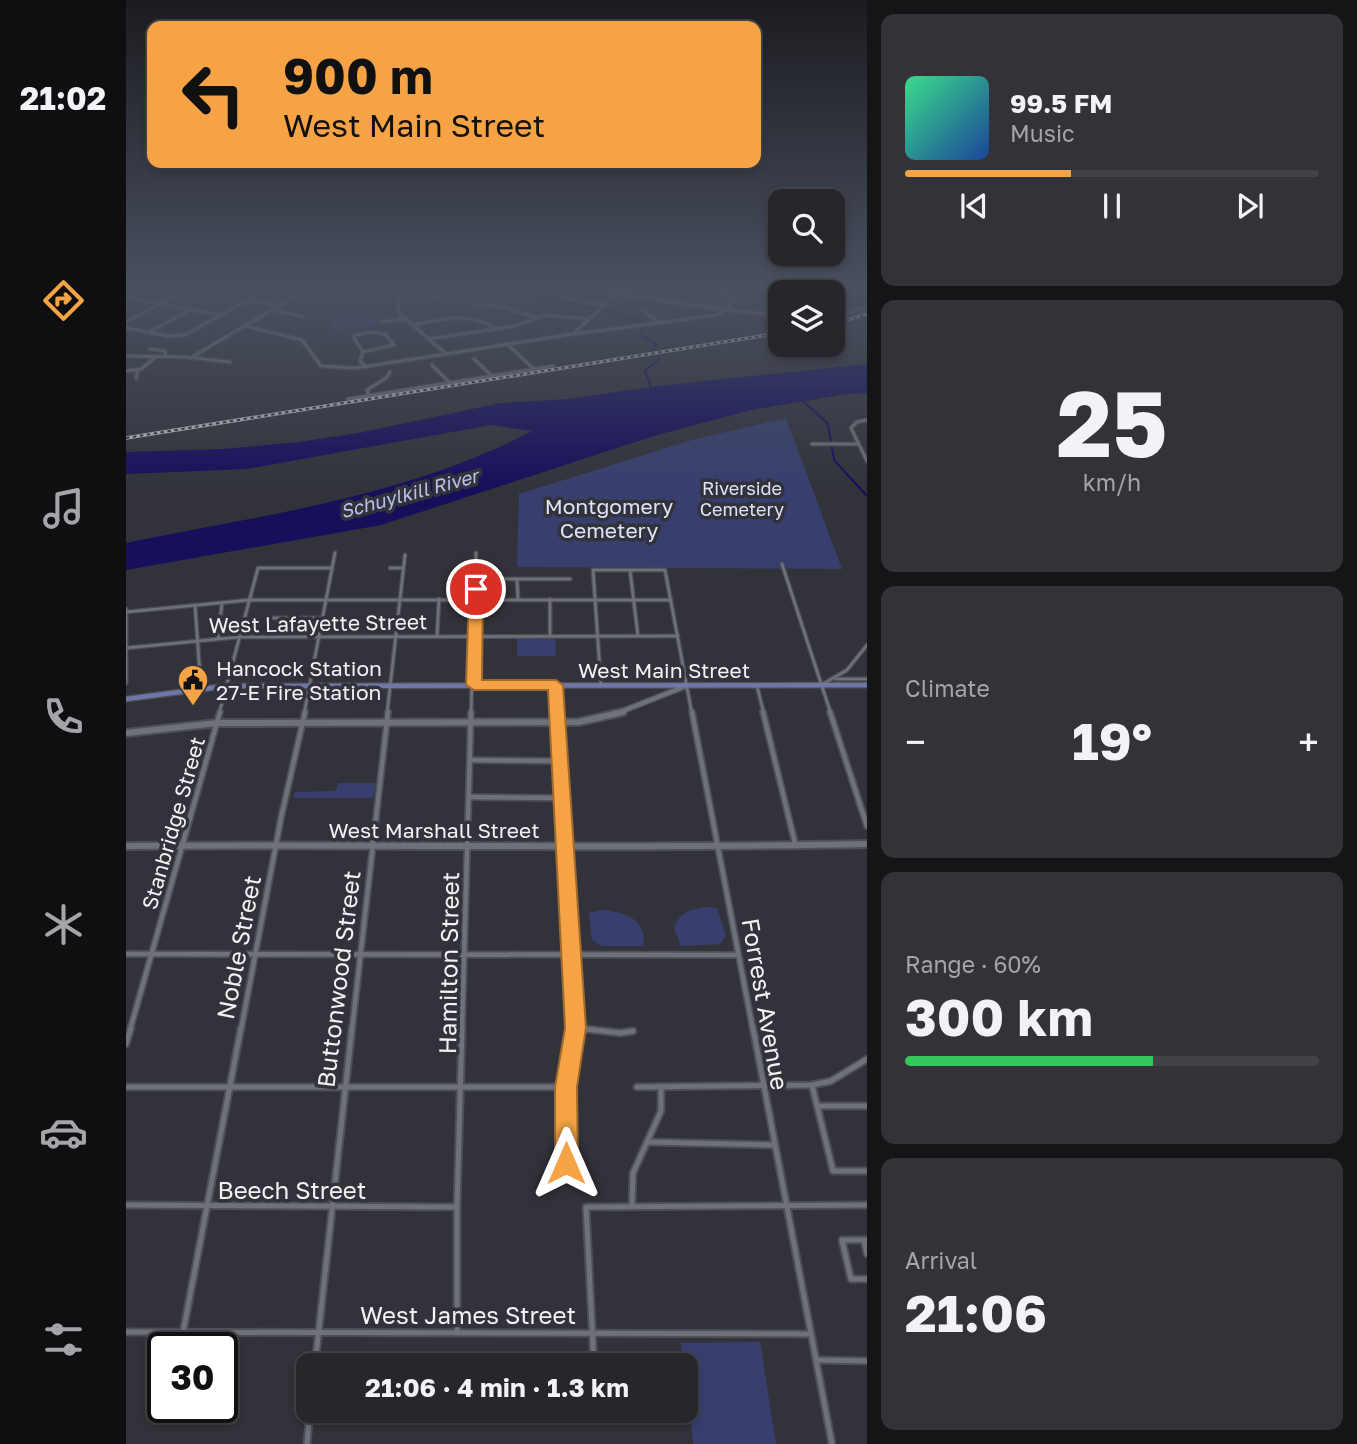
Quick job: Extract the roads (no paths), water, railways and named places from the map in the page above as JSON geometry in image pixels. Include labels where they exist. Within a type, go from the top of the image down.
[{"type":"main road","name":"West Main Street","points":[[126,699],[226,686],[867,685]]},
{"type":"street","points":[[192,357],[197,354]]},
{"type":"street","points":[[313,354],[321,366],[366,367],[443,354]]},
{"type":"street","points":[[362,354],[360,361],[366,367]]},
{"type":"street","points":[[519,354],[535,369]]},
{"type":"street","points":[[126,356],[192,357],[230,362]]},
{"type":"street","points":[[225,362],[233,356]]},
{"type":"street","points":[[126,371],[138,370],[156,357]]},
{"type":"street","points":[[474,359],[492,376]]},
{"type":"street","points":[[432,365],[450,383]]},
{"type":"street","points":[[348,399],[553,366]]},
{"type":"street","points":[[136,378],[138,370]]},
{"type":"street","points":[[369,396],[367,390],[386,378],[390,372]]},
{"type":"street","points":[[867,420],[852,426],[867,461]]},
{"type":"street","points":[[812,444],[858,444]]},
{"type":"street","name":"Noble Street","points":[[184,1331],[335,553]]},
{"type":"street","name":"Hamilton Street","points":[[457,1332],[457,1207],[467,954],[476,553]]},
{"type":"street","name":"Buttonwood Street","points":[[316,1353],[404,555]]},
{"type":"street","points":[[782,564],[867,825]]},
{"type":"street","name":"Stanbridge Street","points":[[126,1044],[258,568],[332,568]]},
{"type":"street","points":[[390,568],[403,568]]},
{"type":"street","points":[[601,685],[593,570],[631,570],[638,636]]},
{"type":"street","name":"Forrest Avenue","points":[[631,570],[665,570],[832,1444]]},
{"type":"street","points":[[477,579],[570,579]]},
{"type":"street","points":[[517,579],[518,599]]},
{"type":"street","points":[[436,636],[439,599]]},
{"type":"street","points":[[550,599],[550,635]]},
{"type":"street","points":[[126,683],[126,611],[249,600],[671,600]]},
{"type":"street","points":[[218,639],[222,603]]},
{"type":"street","points":[[195,605],[201,689]]},
{"type":"street","points":[[273,618],[321,618]]},
{"type":"street","name":"West Lafayette Street","points":[[126,648],[239,637],[319,635],[678,636]]},
{"type":"street","points":[[822,685],[849,667],[856,654],[867,645]]},
{"type":"street","points":[[834,679],[867,679]]},
{"type":"street","points":[[556,685],[575,1028],[566,1087],[566,1163]]},
{"type":"street","points":[[757,685],[795,845]]},
{"type":"street","points":[[126,733],[217,723],[558,723],[612,715],[687,686]]},
{"type":"street","points":[[470,760],[560,761]]},
{"type":"street","points":[[471,797],[562,798]]},
{"type":"street","name":"West Marshall Street","points":[[126,846],[867,844]]},
{"type":"street","points":[[126,954],[738,955]]},
{"type":"street","points":[[575,1028],[620,1033],[633,1031]]},
{"type":"street","points":[[637,1087],[812,1085],[831,1081],[867,1059]]},
{"type":"street","points":[[812,1085],[833,1171],[867,1171]]},
{"type":"street","points":[[126,1087],[566,1087]]},
{"type":"street","points":[[632,1205],[633,1173],[661,1111],[661,1087]]},
{"type":"street","points":[[817,1106],[867,1106]]},
{"type":"street","points":[[649,1142],[774,1145]]},
{"type":"street","name":"Beech Street","points":[[126,1205],[457,1207]]},
{"type":"street","points":[[593,1353],[586,1207],[866,1207]]},
{"type":"street","points":[[867,1254],[865,1240],[842,1240],[851,1279],[867,1279]]},
{"type":"street","name":"West James Street","points":[[126,1332],[810,1334]]},
{"type":"street","points":[[817,1360],[867,1361]]},
{"type":"street","points":[[307,1444],[309,1423]]},
{"type":"water","name":"Schuylkill River","points":[[867,364],[867,393],[751,410],[657,435],[381,525],[126,570],[126,543],[282,513],[385,488],[485,454],[532,431],[491,425],[247,469],[126,474],[126,452],[223,449],[299,442],[358,433],[501,403],[569,399],[658,386]]},
{"type":"waterway","points":[[651,387],[645,371],[659,359]]},
{"type":"waterway","points":[[804,402],[828,424],[834,460],[867,496]]},
{"type":"railway","points":[[126,438],[647,354]]},
{"type":"place","name":"Hancock Station 27-E Fire Station","points":[[193,707]]},
{"type":"park label","name":"Riverside Cemetery","points":[[742,498]]},
{"type":"park label","name":"Montgomery Cemetery","points":[[609,518]]}]
